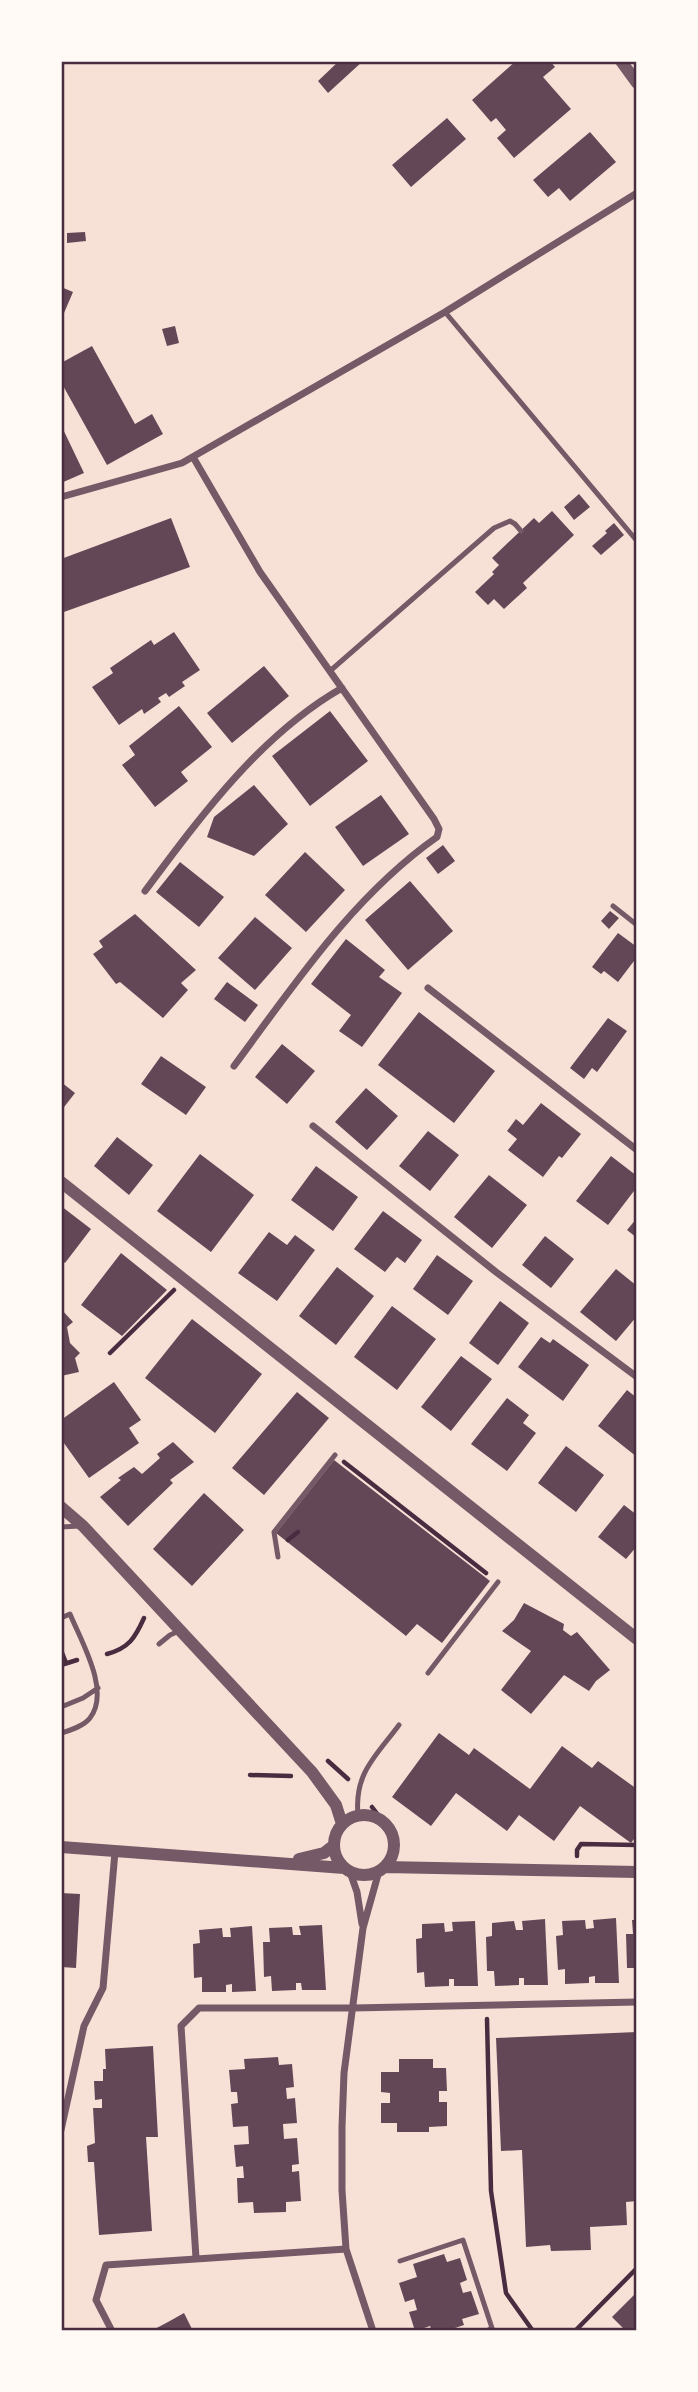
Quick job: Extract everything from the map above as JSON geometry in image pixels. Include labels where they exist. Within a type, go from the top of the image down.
[{"type":"street","points":[[621,61],[637,83]]},
{"type":"street","points":[[61,497],[182,463],[445,312],[637,192]]},
{"type":"street","points":[[193,457],[260,572],[439,829],[437,837],[386,880],[343,923],[234,1066]]},
{"type":"street","points":[[145,891],[181,842],[265,745],[316,704],[342,688]]},
{"type":"street","points":[[428,988],[637,1150]]},
{"type":"street","points":[[313,1126],[496,1272],[637,1377]]},
{"type":"street","points":[[61,1182],[637,1639]]},
{"type":"street","points":[[61,1507],[83,1526],[320,1781],[336,1805],[342,1824]]},
{"type":"street","points":[[363,1928],[358,1892],[347,1870],[338,1861],[334,1846],[334,1838],[342,1824],[358,1815],[377,1818],[390,1831],[394,1850],[382,1869],[363,1928],[344,2073],[342,2190],[346,2249],[373,2331]]},
{"type":"street","points":[[274,1861],[316,1856],[334,1846]]},
{"type":"street","points":[[61,1847],[274,1861],[347,1870],[364,1875],[382,1869],[637,1872]]},
{"type":"street","points":[[61,2130],[84,2026],[103,1988],[115,1852]]},
{"type":"street","points":[[196,2258],[181,2026],[200,2008],[353,2008],[637,2001]]},
{"type":"street","points":[[111,2331],[96,2301],[106,2265],[346,2249]]},
{"type":"lane","points":[[445,312],[637,541]]},
{"type":"lane","points":[[330,671],[494,528],[510,522],[521,531]]},
{"type":"lane","points":[[613,906],[637,925]]},
{"type":"lane","points":[[278,1558],[274,1532],[335,1455]]},
{"type":"lane","points":[[61,1527],[83,1526]]},
{"type":"lane","points":[[428,1673],[498,1582]]},
{"type":"lane","points":[[61,1618],[70,1614],[98,1688],[97,1704],[90,1719],[61,1733]]},
{"type":"lane","points":[[159,1644],[170,1635],[181,1631]]},
{"type":"lane","points":[[61,1707],[98,1688]]},
{"type":"lane","points":[[358,1815],[357,1796],[362,1774],[399,1725]]},
{"type":"lane","points":[[400,2261],[463,2240],[491,2330]]},
{"type":"path","points":[[110,1353],[183,1279]]},
{"type":"path","points":[[335,1455],[498,1582]]},
{"type":"path","points":[[107,1654],[131,1643],[146,1611]]},
{"type":"path","points":[[61,1650],[64,1664],[80,1659]]},
{"type":"path","points":[[250,1775],[305,1776]]},
{"type":"path","points":[[576,1871],[577,1850],[581,1844],[637,1845]]},
{"type":"path","points":[[486,2005],[493,2204],[506,2294],[533,2331]]},
{"type":"path","points":[[575,2331],[637,2268]]},
{"type":"building","points":[[339,61],[363,61],[328,93],[318,81]]},
{"type":"building","points":[[516,61],[550,61],[555,67],[543,77],[571,109],[514,158],[497,138],[506,130],[496,118],[491,122],[472,100]]},
{"type":"building","points":[[447,118],[466,139],[411,187],[392,165]]},
{"type":"building","points":[[590,132],[616,162],[570,201],[559,188],[548,197],[533,180]]},
{"type":"building","points":[[85,232],[86,241],[67,243],[67,233]]},
{"type":"building","points":[[61,287],[73,292],[61,320]]},
{"type":"building","points":[[175,326],[179,343],[167,346],[162,329]]},
{"type":"building","points":[[92,346],[135,424],[152,414],[163,434],[107,465],[61,382],[61,363]]},
{"type":"building","points":[[61,425],[84,473],[61,483]]},
{"type":"building","points":[[579,494],[590,507],[574,520],[564,507]]},
{"type":"building","points":[[552,511],[574,535],[523,583],[527,588],[504,609],[494,599],[488,605],[475,592],[494,574],[492,572],[499,565],[492,558],[534,518],[539,523]]},
{"type":"building","points":[[171,518],[190,567],[61,613],[61,559]]},
{"type":"building","points":[[614,523],[624,535],[601,555],[592,546]]},
{"type":"building","points":[[174,632],[200,670],[182,682],[185,686],[169,697],[166,693],[158,698],[161,702],[144,714],[142,709],[119,725],[92,687],[113,673],[110,668],[151,640],[154,645]]},
{"type":"building","points":[[264,666],[289,696],[232,743],[207,713]]},
{"type":"building","points":[[179,706],[212,747],[181,772],[188,781],[155,807],[122,765],[135,755],[129,746]]},
{"type":"building","points":[[330,711],[368,761],[310,806],[272,756]]},
{"type":"building","points":[[254,785],[288,824],[254,856],[207,837],[214,817]]},
{"type":"building","points":[[381,795],[409,834],[363,866],[335,827]]},
{"type":"building","points":[[443,845],[455,861],[438,874],[426,858]]},
{"type":"building","points":[[305,852],[345,890],[306,932],[265,895]]},
{"type":"building","points":[[180,862],[224,897],[199,927],[156,892]]},
{"type":"building","points":[[410,881],[453,931],[408,970],[365,920]]},
{"type":"building","points":[[610,911],[619,918],[609,929],[601,921]]},
{"type":"building","points":[[135,914],[196,970],[181,983],[188,990],[163,1018],[120,982],[116,984],[93,954],[103,947],[99,941]]},
{"type":"building","points":[[255,917],[292,948],[255,990],[218,958]]},
{"type":"building","points":[[618,933],[637,947],[637,957],[618,982],[604,971],[601,974],[592,967]]},
{"type":"building","points":[[346,939],[385,970],[379,977],[402,993],[362,1047],[339,1031],[351,1015],[311,984]]},
{"type":"building","points":[[227,982],[258,1005],[245,1022],[214,999]]},
{"type":"building","points":[[419,1012],[495,1071],[454,1123],[378,1065]]},
{"type":"building","points":[[608,1018],[627,1031],[597,1072],[592,1068],[584,1079],[570,1068]]},
{"type":"building","points":[[282,1044],[315,1071],[287,1104],[255,1077]]},
{"type":"building","points":[[161,1056],[206,1087],[186,1115],[141,1084]]},
{"type":"building","points":[[61,1082],[75,1093],[61,1111]]},
{"type":"building","points":[[366,1088],[398,1116],[367,1150],[335,1122]]},
{"type":"building","points":[[541,1103],[581,1134],[543,1177],[508,1150],[517,1139],[507,1131],[516,1119],[523,1125]]},
{"type":"building","points":[[428,1131],[459,1155],[430,1191],[399,1166]]},
{"type":"building","points":[[117,1137],[153,1165],[129,1195],[94,1166]]},
{"type":"building","points":[[200,1154],[254,1195],[211,1252],[157,1211]]},
{"type":"building","points":[[611,1156],[637,1176],[637,1187],[608,1225],[576,1201]]},
{"type":"building","points":[[316,1166],[358,1197],[333,1231],[291,1200]]},
{"type":"building","points":[[489,1175],[527,1205],[492,1248],[454,1217]]},
{"type":"building","points":[[61,1206],[91,1229],[65,1263],[61,1260]]},
{"type":"building","points":[[383,1211],[422,1240],[405,1263],[397,1257],[385,1272],[354,1249]]},
{"type":"building","points":[[637,1218],[637,1238],[627,1230]]},
{"type":"building","points":[[269,1232],[287,1245],[295,1235],[315,1250],[277,1301],[238,1273]]},
{"type":"building","points":[[545,1236],[574,1259],[551,1288],[522,1265]]},
{"type":"building","points":[[121,1253],[167,1290],[122,1336],[81,1305]]},
{"type":"building","points":[[437,1255],[473,1281],[448,1315],[413,1289]]},
{"type":"building","points":[[337,1267],[374,1296],[336,1345],[299,1316]]},
{"type":"building","points":[[616,1269],[637,1286],[637,1316],[616,1341],[580,1312]]},
{"type":"building","points":[[500,1301],[529,1323],[498,1365],[469,1343]]},
{"type":"building","points":[[392,1306],[436,1339],[397,1390],[354,1357]]},
{"type":"building","points":[[61,1309],[73,1322],[67,1327],[70,1343],[80,1353],[75,1358],[79,1372],[61,1376]]},
{"type":"building","points":[[192,1319],[262,1374],[215,1433],[145,1378]]},
{"type":"building","points":[[541,1337],[550,1343],[553,1339],[589,1365],[563,1401],[518,1367]]},
{"type":"building","points":[[461,1356],[492,1379],[451,1431],[421,1407]]},
{"type":"building","points":[[114,1382],[141,1420],[129,1428],[139,1443],[89,1478],[61,1439],[61,1420]]},
{"type":"building","points":[[627,1390],[637,1398],[637,1457],[598,1426]]},
{"type":"building","points":[[297,1392],[329,1418],[264,1495],[232,1468]]},
{"type":"building","points":[[507,1398],[529,1415],[523,1423],[536,1433],[507,1471],[471,1444]]},
{"type":"building","points":[[173,1442],[194,1462],[170,1480],[173,1483],[128,1526],[100,1497],[121,1480],[118,1478],[134,1467],[142,1474],[160,1458],[157,1454]]},
{"type":"building","points":[[566,1446],[604,1475],[576,1512],[538,1483]]},
{"type":"building","points":[[334,1460],[490,1581],[442,1643],[417,1624],[406,1636],[276,1533]]},
{"type":"building","points":[[204,1493],[244,1530],[192,1586],[153,1549]]},
{"type":"building","points":[[624,1505],[637,1515],[637,1546],[626,1559],[598,1537]]},
{"type":"building","points":[[524,1603],[564,1624],[563,1630],[571,1636],[577,1632],[610,1670],[596,1681],[589,1691],[564,1675],[531,1714],[501,1690],[531,1651],[502,1631],[514,1620]]},
{"type":"building","points":[[439,1733],[469,1755],[474,1748],[530,1789],[562,1746],[592,1768],[598,1761],[637,1789],[637,1835],[631,1843],[580,1806],[554,1841],[519,1815],[507,1831],[456,1793],[431,1826],[392,1797]]},
{"type":"building","points":[[61,1893],[80,1894],[76,1968],[61,1967]]},
{"type":"building","points":[[616,1918],[619,1983],[595,1983],[595,1976],[589,1977],[589,1983],[565,1984],[565,1969],[558,1970],[556,1936],[563,1935],[562,1921],[585,1920],[586,1929],[594,1928],[593,1920]]},
{"type":"building","points":[[545,1919],[548,1985],[524,1985],[524,1978],[519,1978],[519,1985],[495,1986],[494,1971],[487,1971],[486,1937],[492,1936],[492,1923],[514,1921],[516,1930],[523,1930],[522,1921]]},
{"type":"building","points":[[632,1920],[637,1920],[637,1979],[634,1968],[627,1968],[626,1934],[633,1934]]},
{"type":"building","points":[[475,1921],[478,1986],[454,1986],[454,1979],[449,1979],[449,1986],[425,1987],[424,1972],[417,1973],[416,1939],[422,1938],[422,1924],[444,1923],[445,1932],[453,1931],[452,1922]]},
{"type":"building","points":[[322,1925],[326,1990],[302,1990],[301,1983],[296,1983],[296,1990],[272,1991],[271,1976],[264,1977],[263,1942],[270,1942],[269,1928],[292,1927],[293,1935],[301,1935],[299,1926]]},
{"type":"building","points":[[252,1926],[256,1991],[232,1992],[232,1984],[226,1985],[226,1992],[202,1992],[202,1977],[194,1978],[193,1944],[200,1943],[199,1930],[222,1928],[223,1937],[231,1937],[230,1928]]},
{"type":"building","points":[[637,2032],[637,2201],[626,2202],[627,2225],[590,2227],[591,2250],[551,2251],[550,2245],[526,2247],[522,2150],[501,2151],[496,2038]]},
{"type":"building","points":[[153,2046],[158,2137],[146,2137],[152,2231],[99,2235],[94,2162],[88,2162],[87,2146],[95,2143],[93,2108],[102,2108],[102,2099],[95,2100],[94,2081],[103,2081],[103,2069],[106,2069],[105,2049]]},
{"type":"building","points":[[278,2057],[279,2065],[292,2064],[294,2087],[286,2088],[287,2099],[295,2098],[297,2123],[283,2124],[284,2139],[297,2138],[299,2164],[292,2165],[292,2172],[299,2171],[301,2201],[286,2202],[286,2212],[254,2213],[253,2202],[238,2203],[237,2178],[244,2178],[243,2166],[236,2167],[234,2145],[249,2144],[248,2126],[233,2127],[231,2104],[238,2103],[237,2092],[231,2092],[229,2070],[245,2069],[244,2059]]},
{"type":"building","points":[[399,2059],[433,2059],[433,2068],[446,2068],[447,2091],[439,2091],[439,2102],[447,2102],[447,2126],[429,2127],[429,2132],[397,2132],[397,2123],[381,2123],[381,2103],[390,2103],[390,2093],[381,2092],[381,2072],[399,2072]]},
{"type":"building","points":[[444,2254],[447,2262],[460,2258],[467,2280],[460,2283],[463,2293],[471,2291],[479,2314],[462,2319],[464,2325],[446,2331],[432,2331],[430,2326],[415,2331],[409,2312],[417,2310],[414,2299],[405,2302],[399,2283],[417,2277],[413,2264]]},
{"type":"building","points":[[637,2292],[637,2331],[626,2331],[612,2317]]},
{"type":"building","points":[[184,2313],[193,2331],[151,2331],[168,2322]]}]
